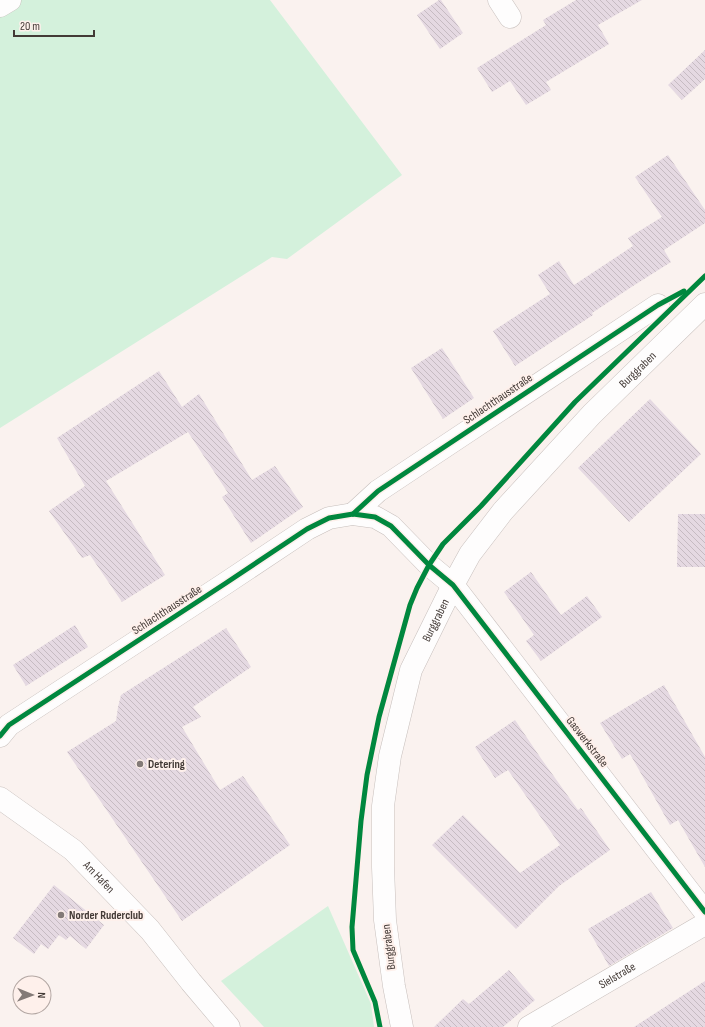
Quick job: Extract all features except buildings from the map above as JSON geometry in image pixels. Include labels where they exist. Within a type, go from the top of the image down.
[{"type":"street","points":[[0,6],[10,0]]},
{"type":"street","name":"Burggraben","points":[[402,1027],[394,986],[386,920],[383,867],[383,806],[390,756],[411,670],[470,554],[503,512],[592,414],[705,304]]},
{"type":"street","name":"Schlachthausstraße","points":[[353,514],[378,491],[658,305]]},
{"type":"street","name":"Schlachthausstraße","points":[[0,736],[9,726],[226,584],[307,529],[329,518],[353,514],[375,517],[391,526],[429,565],[453,585]]},
{"type":"street","name":"Gaswerkstraße","points":[[453,585],[705,912]]},
{"type":"street","name":"Am Hafen","points":[[0,798],[73,850],[150,930],[229,1027]]},
{"type":"street","name":"Sielstraße","points":[[529,1027],[705,924]]},
{"type":"green space","points":[[0,0],[270,0],[402,175],[287,259],[272,257],[0,428]]},
{"type":"green space","points":[[328,906],[371,1004],[374,1027],[264,1027],[221,981]]},
{"type":"cycle path","points":[[380,1027],[375,1002],[353,950],[352,927],[361,821],[367,775],[379,717],[410,605],[417,588],[429,565],[443,544],[481,506],[575,402],[705,276]]},
{"type":"cycle path","points":[[353,514],[378,491],[658,305],[684,291]]},
{"type":"cycle path","points":[[0,736],[9,725],[307,529],[329,518],[353,514],[375,517],[391,526],[429,565],[453,585],[705,912]]},
{"type":"place","name":"Detering","points":[[140,764]]},
{"type":"place","name":"Norder Ruderclub","points":[[61,915]]}]
